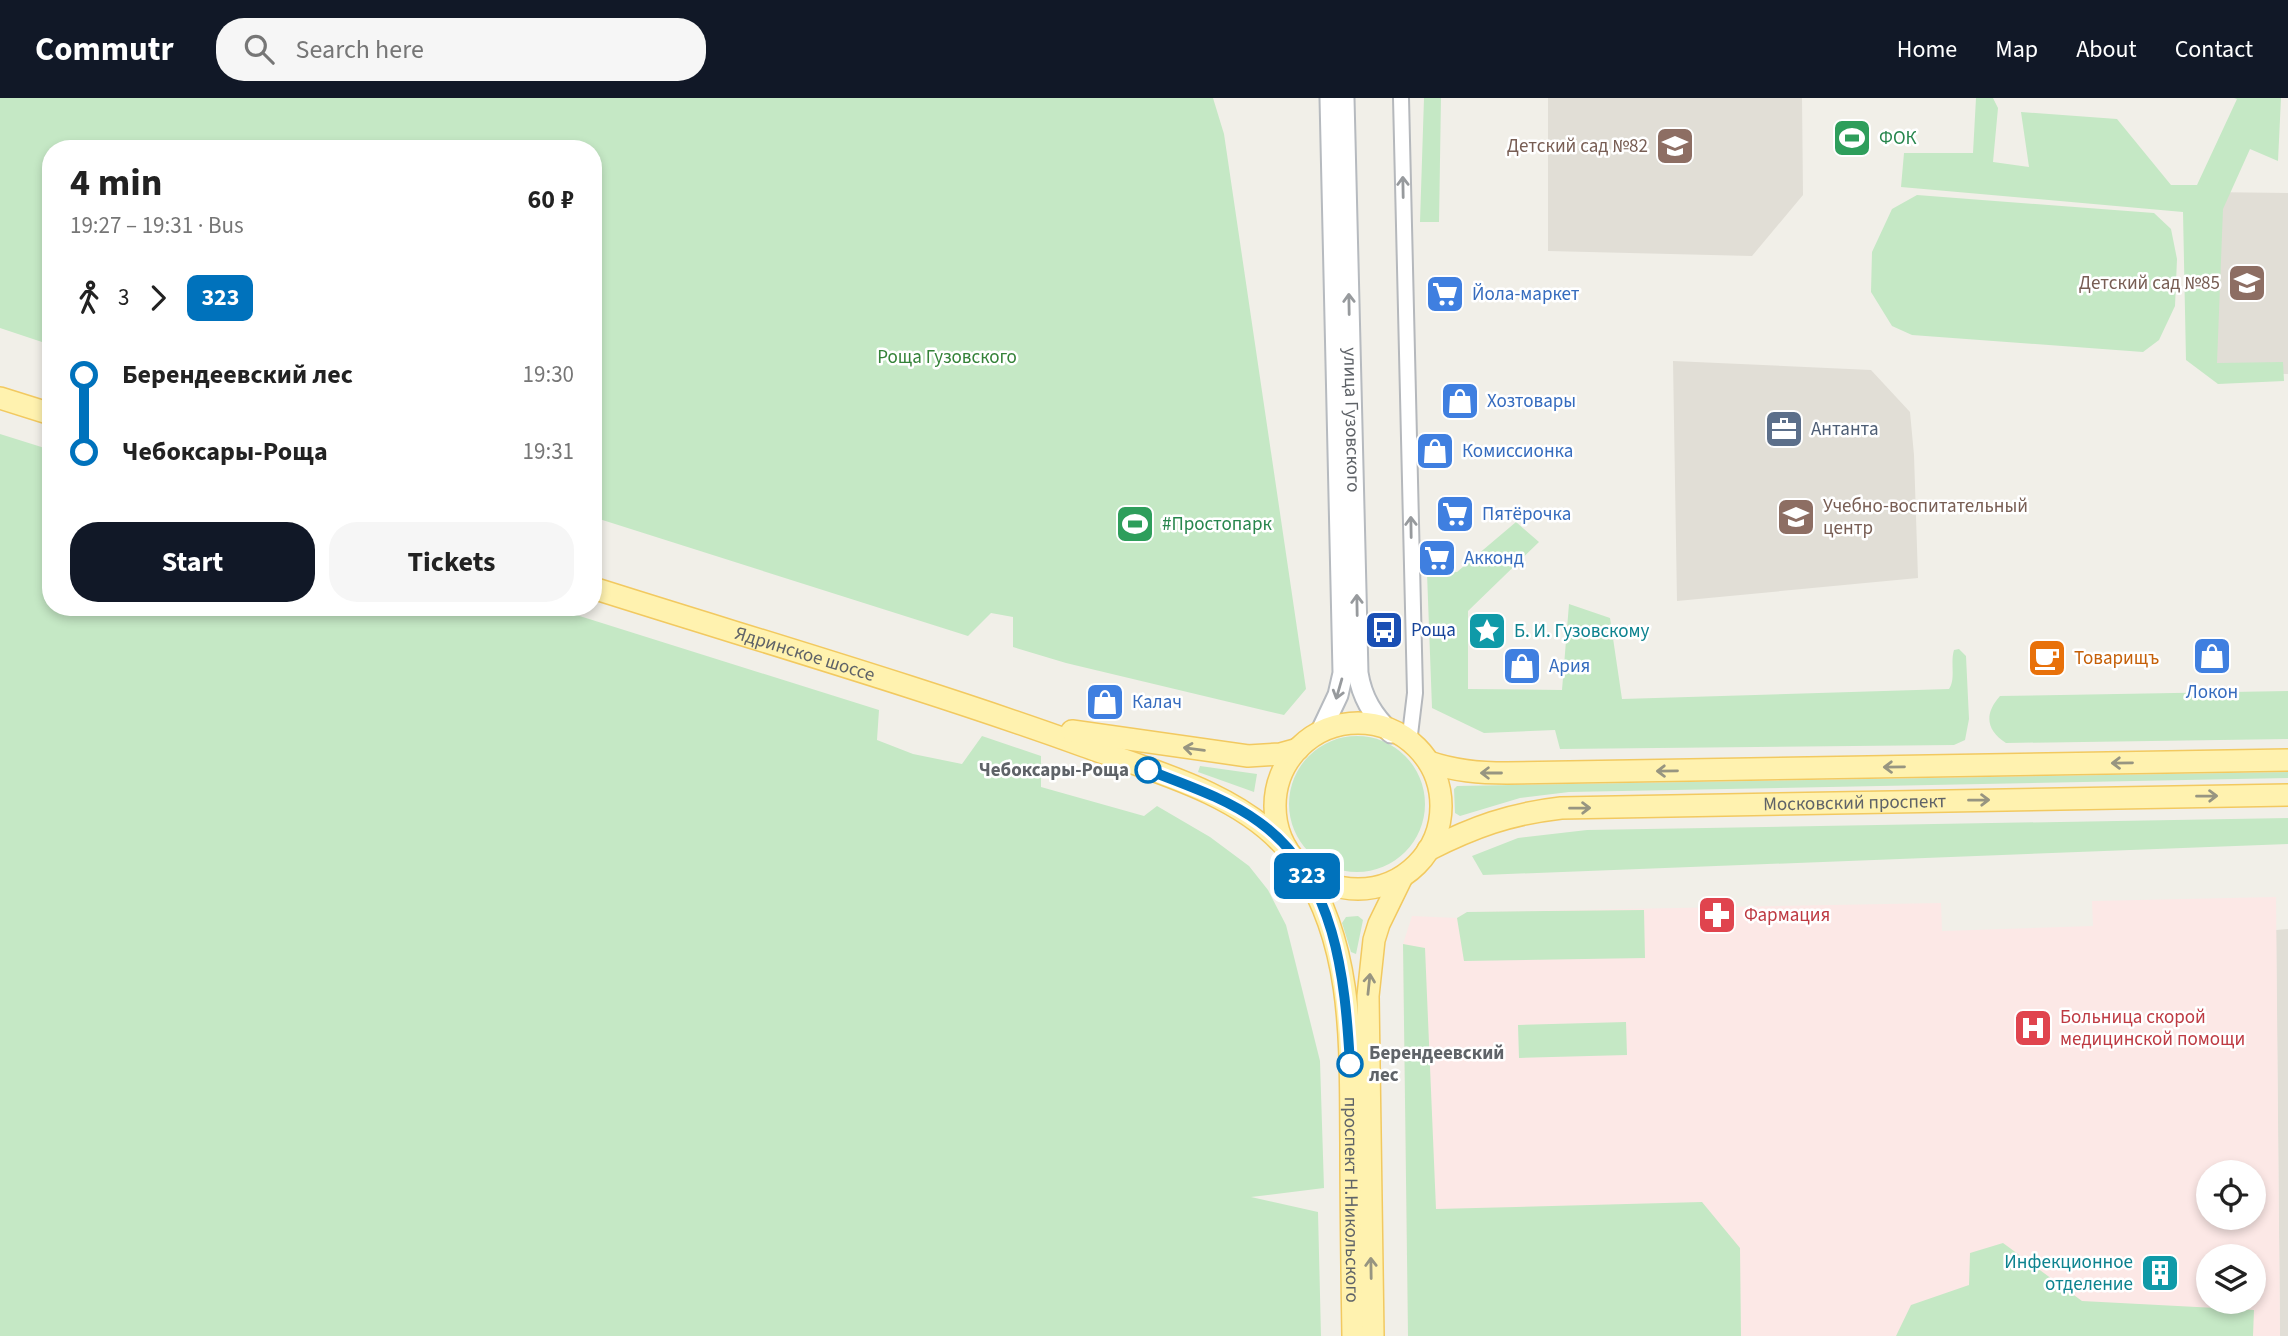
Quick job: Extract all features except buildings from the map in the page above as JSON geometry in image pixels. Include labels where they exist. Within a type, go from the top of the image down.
[{"type":"main road","name":"улица Гузовского","points":[[1321,731],[1338,695],[1343,673],[1329,98]]},
{"type":"main road","name":"улица Гузовского","points":[[1344,98],[1358,673],[1367,704],[1400,738]]},
{"type":"main road","points":[[0,397],[42,411]]},
{"type":"main road","name":"Ядринское шоссе","points":[[602,591],[1016,722],[1202,791],[1255,819],[1291,854]]},
{"type":"main road","name":"Ядринское шоссе","points":[[1016,722],[1140,743],[1248,756],[1280,754],[1298,748]]},
{"type":"main road","points":[[1347,724],[1362,724],[1400,738],[1429,762],[1436,777],[1441,811],[1427,850],[1401,878],[1373,890],[1345,888],[1320,877],[1291,854],[1274,818],[1273,803],[1280,776],[1298,748],[1321,731],[1347,724]]},
{"type":"main road","name":"Московский проспект","points":[[1429,762],[1472,773],[1507,773],[2288,760]]},
{"type":"main road","name":"Московский проспект","points":[[1427,850],[1487,823],[1513,815],[1561,808],[2288,794]]},
{"type":"main road","name":"проспект Н.Никольского","points":[[1291,854],[1313,886],[1335,940],[1347,1005],[1353,1336]]},
{"type":"main road","name":"проспект Н.Никольского","points":[[1373,1336],[1368,996],[1377,932],[1401,878]]},
{"type":"street","points":[[1400,738],[1415,693],[1401,98]]},
{"type":"shaded area","name":"Детский сад №82","points":[[1548,98],[1802,98],[1803,195],[1752,256],[1548,251]]},
{"type":"shaded area","name":"Детский сад №85","points":[[2207,192],[2288,193],[2288,374],[2204,373]]},
{"type":"shaded area","name":"Учебно-воспитательный центр","points":[[1673,361],[1871,370],[1910,412],[1918,578],[1677,601]]},
{"type":"shaded area","points":[[2276,897],[2280,1336],[1408,1336],[1403,944],[1412,916],[1457,918],[1467,912],[1941,903],[1942,931],[2093,926],[2092,901]]},
{"type":"shaded area","points":[[2288,929],[2288,1336],[2280,1336],[2276,930]]},
{"type":"green space","name":"Роща Гузовского","points":[[0,98],[1213,98],[1224,134],[1306,689],[1284,715],[1066,663],[1013,647],[1013,617],[991,613],[968,636],[602,520],[602,140],[42,140],[42,342],[0,328]]},
{"type":"green space","points":[[1424,98],[1441,98],[1439,222],[1420,222]]},
{"type":"green space","points":[[1976,98],[1993,98],[1998,108],[1993,162],[2029,167],[2021,112],[2117,119],[2171,185],[2197,185],[2237,99],[2234,98],[2281,98],[2278,161],[2250,149],[2223,209],[2217,363],[2283,362],[2284,381],[2218,384],[2186,360],[2183,212],[1901,187],[1904,153],[1973,153]]},
{"type":"green space","points":[[1917,195],[2154,213],[2171,229],[2177,259],[2175,306],[2159,340],[2143,352],[1912,335],[1892,326],[1871,292],[1872,252],[1892,209]]},
{"type":"green space","name":"Берендеевский лес","points":[[0,434],[42,447],[42,616],[580,616],[879,710],[877,740],[913,754],[962,764],[982,736],[1041,756],[1041,787],[1144,816],[1157,806],[1210,837],[1249,866],[1268,890],[1286,925],[1320,1061],[1324,1188],[1251,1197],[1318,1212],[1321,1336],[0,1336]]},
{"type":"green space","points":[[1516,522],[1539,542],[1468,611],[1468,689],[1562,690],[1569,604],[1610,618],[1622,699],[1949,689],[1954,650],[1959,649],[1966,656],[1969,719],[1965,740],[1954,745],[1560,749],[1555,730],[1484,733],[1432,708],[1427,573],[1457,572]]},
{"type":"green space","points":[[2288,691],[2288,739],[2006,743],[1994,733],[1990,721],[1991,709],[2000,696]]},
{"type":"green space","points":[[1357,736],[1383,741],[1405,756],[1420,778],[1425,804],[1420,830],[1405,852],[1383,867],[1357,872],[1331,867],[1309,852],[1294,830],[1289,804],[1294,778],[1309,756],[1331,741]]},
{"type":"green space","points":[[1200,766],[1257,774],[1254,792],[1198,772]]},
{"type":"green space","points":[[2288,772],[2288,778],[1569,792],[1520,798],[1460,816],[1455,813],[1454,789],[1457,786]]},
{"type":"green space","points":[[2288,818],[2288,844],[1483,875],[1472,856],[1518,838],[1587,830]]},
{"type":"green space","points":[[1644,910],[1645,958],[1464,961],[1457,918],[1467,912]]},
{"type":"green space","points":[[1358,916],[1363,920],[1356,954],[1351,952],[1342,923],[1346,917]]},
{"type":"green space","points":[[1403,944],[1425,948],[1436,1209],[1702,1202],[1740,1248],[1741,1336],[1408,1336]]},
{"type":"green space","points":[[1626,1022],[1627,1055],[1519,1058],[1518,1025]]},
{"type":"green space","points":[[2003,1243],[2082,1301],[2196,1307],[2196,1314],[2254,1314],[2253,1336],[1896,1336],[1911,1305],[1969,1285],[1970,1253]]},
{"type":"bus line","name":"323","points":[[1148,770],[1202,791],[1248,814],[1273,834],[1297,861],[1313,886],[1335,940],[1347,1005],[1350,1064]]},
{"type":"place","name":"ФОК","points":[[1852,138]]},
{"type":"place","name":"Детский сад №82","points":[[1675,146]]},
{"type":"place","name":"Детский сад №85","points":[[2247,283]]},
{"type":"place","name":"Йола-маркет","points":[[1445,294]]},
{"type":"place","name":"Хозтовары","points":[[1460,401]]},
{"type":"place","name":"Антанта","points":[[1784,429]]},
{"type":"place","name":"Комиссионка","points":[[1435,451]]},
{"type":"place","name":"Пятёрочка","points":[[1455,514]]},
{"type":"place","name":"Учебно-воспитательный центр","points":[[1796,517]]},
{"type":"place","name":"#Простопарк","points":[[1135,524]]},
{"type":"place","name":"Акконд","points":[[1437,558]]},
{"type":"place","name":"Роща","points":[[1384,630]]},
{"type":"place","name":"Б. И. Гузовскому","points":[[1487,631]]},
{"type":"place","name":"Локон","points":[[2212,656]]},
{"type":"place","name":"Товарищъ","points":[[2047,658]]},
{"type":"place","name":"Ария","points":[[1522,666]]},
{"type":"place","name":"Калач","points":[[1105,702]]},
{"type":"place","name":"Чебоксары-Роща","points":[[1148,770]]},
{"type":"place","name":"Фармация","points":[[1717,915]]},
{"type":"place","name":"Больница скорой медицинской помощи","points":[[2033,1028]]},
{"type":"place","name":"Берендеевский лес","points":[[1350,1064]]},
{"type":"place","name":"Инфекционное отделение","points":[[2160,1273]]}]
